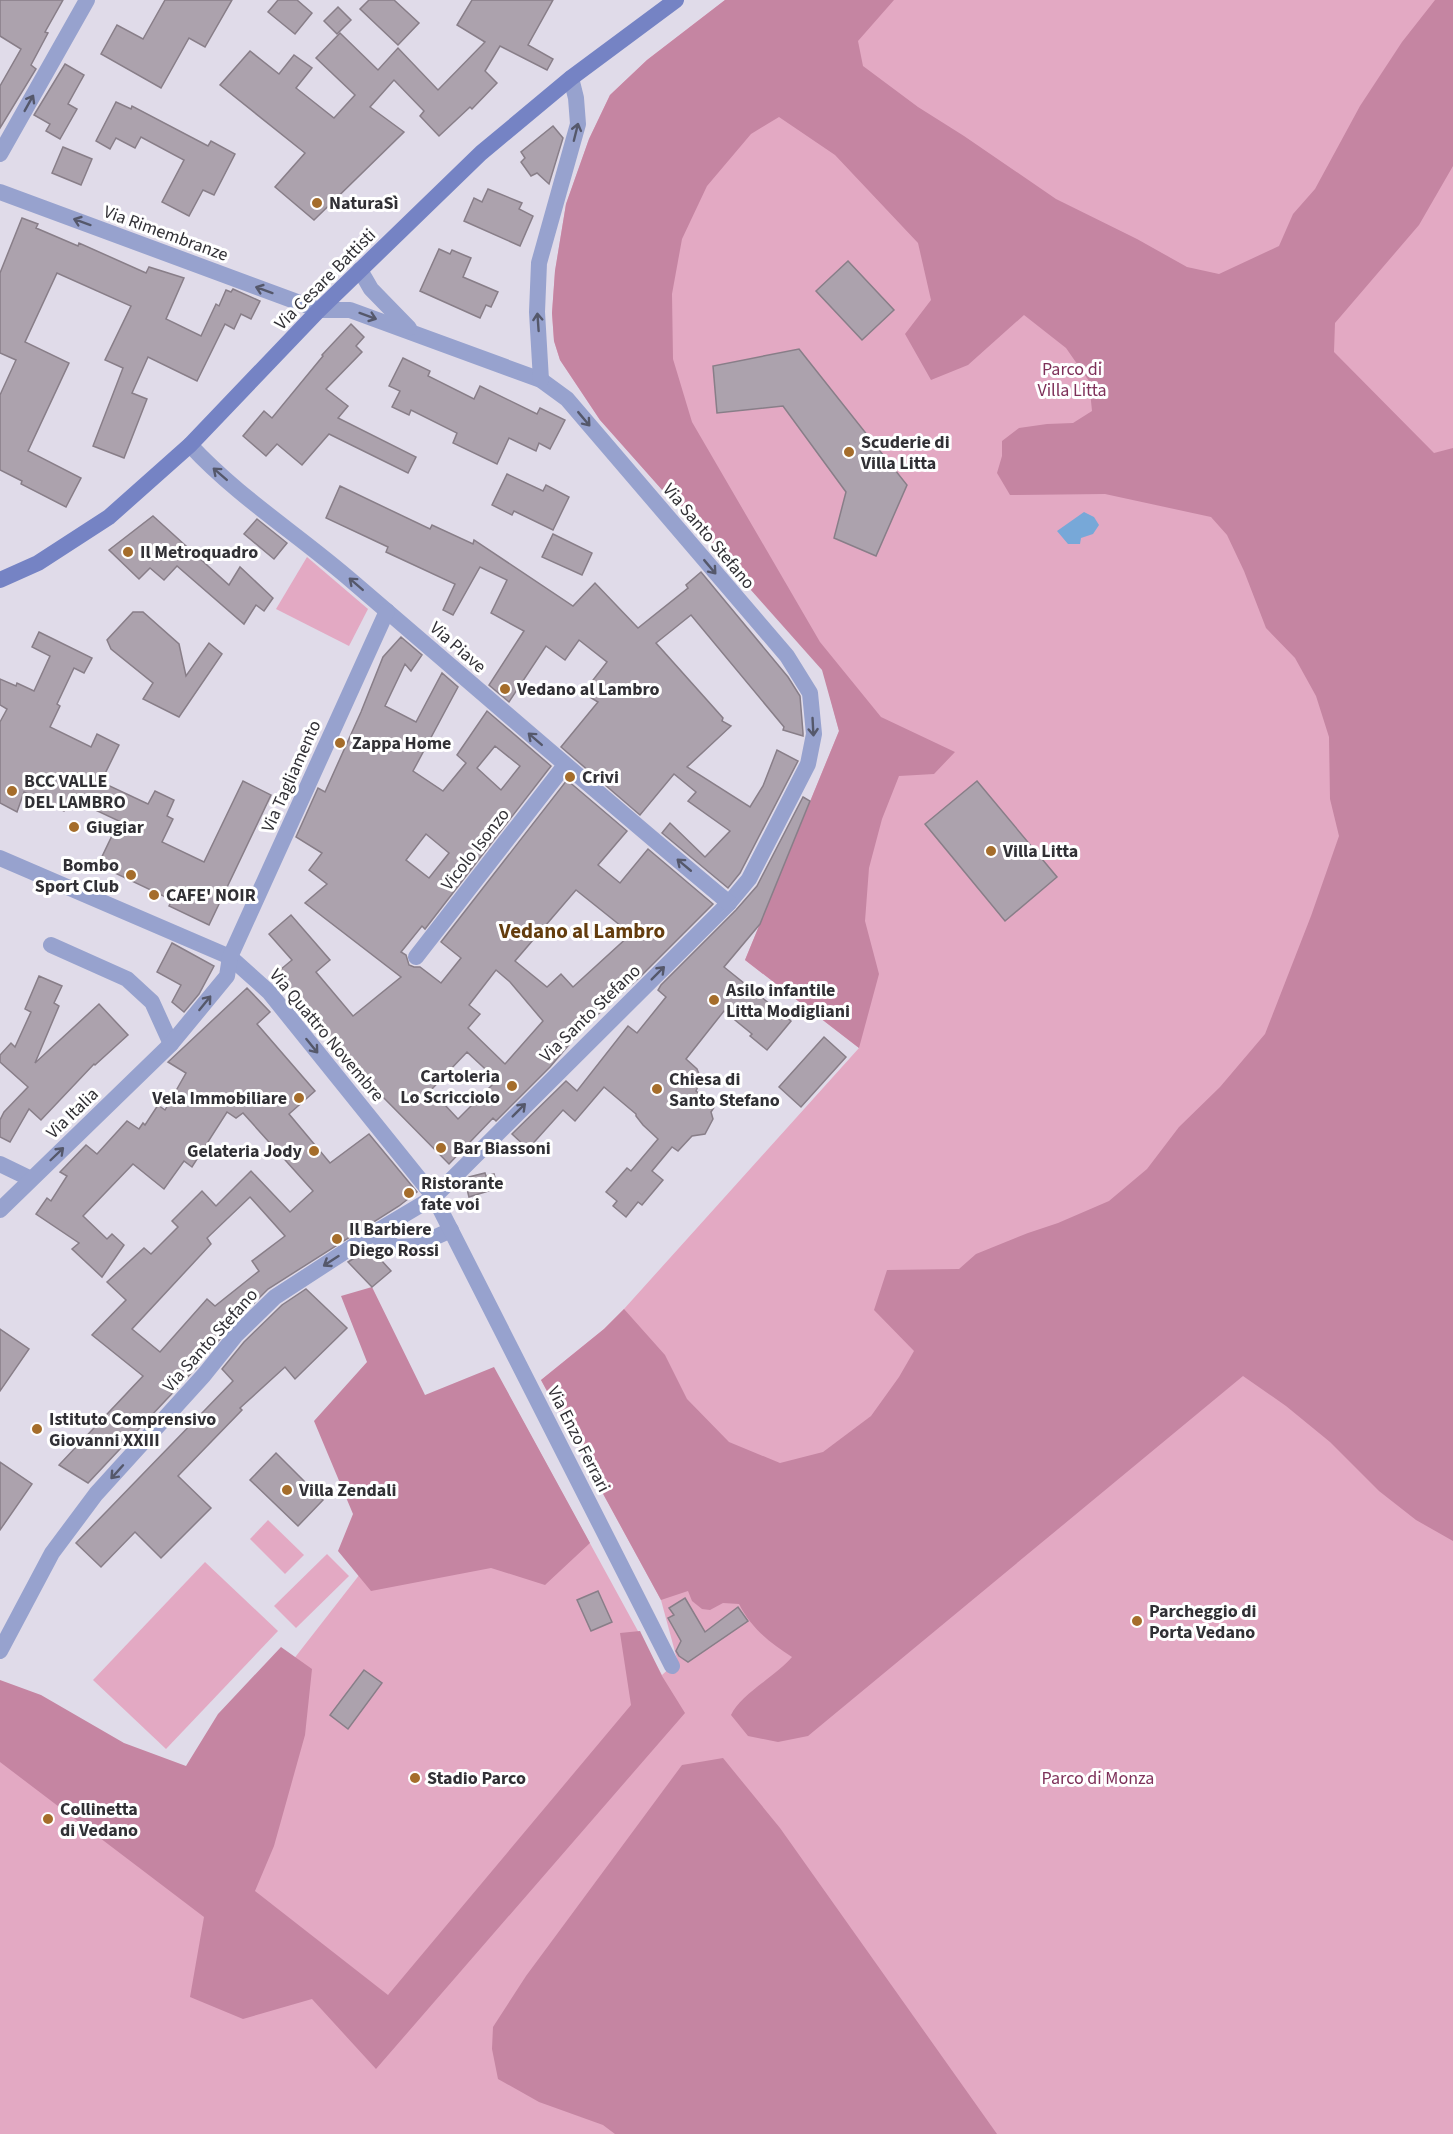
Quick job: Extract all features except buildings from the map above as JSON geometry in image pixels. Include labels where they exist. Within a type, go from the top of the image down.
[{"type":"main road","name":"Via Cesare Battisti","points":[[0,580],[38,563],[109,517],[190,445],[319,310],[481,153],[571,78],[676,0]]},
{"type":"street","points":[[0,154],[87,0]]},
{"type":"street","points":[[540,380],[537,312],[539,263],[578,124],[576,98],[571,78]]},
{"type":"street","name":"Via Rimembranze","points":[[0,192],[319,310]]},
{"type":"street","points":[[360,270],[371,290],[414,333]]},
{"type":"street","name":"Via Santo Stefano","points":[[0,1651],[52,1552],[96,1494],[204,1375],[236,1335],[275,1297],[434,1197],[729,903],[749,879],[808,764],[814,734],[810,693],[787,656],[567,399],[540,380],[350,310],[319,310]]},
{"type":"street","name":"Via Piave","points":[[190,445],[252,502],[344,574],[729,903]]},
{"type":"street","name":"Via Tagliamento","points":[[230,957],[387,611]]},
{"type":"street","name":"Vicolo Isonzo","points":[[416,957],[565,765]]},
{"type":"street","name":"Via Quattro Novembre","points":[[0,858],[230,957],[269,992],[434,1197],[451,1230]]},
{"type":"street","points":[[51,945],[127,979],[152,1002],[171,1044]]},
{"type":"street","name":"Via Italia","points":[[0,1210],[171,1044],[227,976],[230,957]]},
{"type":"street","points":[[0,1164],[31,1179]]},
{"type":"street","points":[[372,1234],[396,1246],[416,1246],[451,1230]]},
{"type":"street","name":"Via Enzo Ferrari","points":[[451,1230],[672,1666]]},
{"type":"green space","points":[[725,0],[1453,0],[1453,2134],[0,2134],[0,1715],[151,1842],[505,1388],[662,1675],[678,1663],[661,1600],[541,1380],[604,1329],[624,1309],[859,1048],[745,960],[839,731],[823,670],[600,420],[560,360],[554,341],[552,313],[555,271],[566,204],[589,139],[610,95],[647,60]]},
{"type":"green space","points":[[307,557],[368,609],[349,646],[276,609]]},
{"type":"green space","points":[[268,1520],[304,1555],[285,1574],[250,1539]]},
{"type":"green space","points":[[327,1554],[349,1576],[296,1628],[274,1606]]},
{"type":"green space","points":[[205,1562],[278,1631],[166,1749],[93,1680]]},
{"type":"shaded area","points":[[725,0],[894,0],[858,41],[863,66],[918,107],[1056,199],[1137,239],[1187,267],[1219,274],[1279,246],[1293,214],[1315,189],[1360,106],[1402,42],[1435,0],[1453,0],[1453,166],[1419,225],[1335,323],[1334,352],[1434,453],[1453,448],[1453,1541],[1416,1520],[1379,1491],[1330,1442],[1286,1406],[1243,1376],[808,1736],[778,1742],[748,1736],[731,1715],[742,1700],[792,1657],[762,1634],[739,1604],[723,1603],[710,1610],[702,1609],[692,1601],[688,1591],[661,1600],[541,1380],[604,1329],[624,1309],[665,1355],[687,1399],[729,1442],[780,1463],[823,1452],[871,1416],[899,1377],[914,1351],[874,1310],[887,1270],[959,1269],[976,1254],[1109,1201],[1147,1169],[1179,1127],[1220,1087],[1265,1034],[1339,836],[1330,799],[1329,737],[1316,696],[1295,658],[1266,628],[1227,535],[1211,517],[1105,494],[1010,495],[997,473],[1002,456],[1002,441],[1019,428],[1073,423],[1092,411],[1089,381],[1066,348],[1024,315],[968,365],[931,380],[905,334],[931,300],[918,243],[835,155],[779,117],[751,134],[707,186],[682,239],[672,294],[673,359],[692,422],[820,642],[881,717],[955,752],[934,774],[899,776],[882,819],[869,868],[865,921],[879,974],[859,1048],[745,960],[839,731],[822,670],[600,420],[560,360],[554,341],[552,313],[555,271],[566,204],[589,139],[610,95],[647,60]]},
{"type":"shaded area","points":[[372,1287],[425,1395],[494,1367],[590,1543],[545,1585],[491,1568],[371,1591],[338,1551],[353,1514],[314,1421],[367,1362],[341,1296]]},
{"type":"shaded area","points":[[640,1631],[662,1676],[685,1713],[376,2069],[312,1999],[243,2019],[190,1997],[204,1917],[0,1762],[0,1680],[41,1695],[124,1743],[186,1766],[218,1714],[281,1647],[312,1669],[305,1735],[274,1846],[255,1891],[388,1995],[631,1705],[620,1633]]},
{"type":"shaded area","points":[[723,1758],[780,1828],[997,2134],[615,2134],[603,2125],[539,2102],[498,2079],[492,2049],[493,2027],[526,1976],[682,1765]]},
{"type":"water","points":[[1084,512],[1094,517],[1099,525],[1093,534],[1081,538],[1080,544],[1068,544],[1057,531]]},
{"type":"place","name":"NaturaSì","points":[[317,203]]},
{"type":"place","name":"Scuderie di Villa Litta","points":[[849,452]]},
{"type":"place","name":"Il Metroquadro","points":[[128,552]]},
{"type":"place","name":"Vedano al Lambro","points":[[505,689]]},
{"type":"place","name":"Zappa Home","points":[[340,743]]},
{"type":"place","name":"Crivi","points":[[570,777]]},
{"type":"place","name":"BCC VALLE DEL LAMBRO","points":[[12,791]]},
{"type":"place","name":"Giugiar","points":[[74,827]]},
{"type":"place","name":"Villa Litta","points":[[991,851]]},
{"type":"place","name":"Bombo Sport Club","points":[[131,875]]},
{"type":"place","name":"CAFE' NOIR","points":[[154,895]]},
{"type":"place","name":"Asilo infantile Litta Modigliani","points":[[714,1000]]},
{"type":"place","name":"Cartoleria Lo Scricciolo","points":[[512,1086]]},
{"type":"place","name":"Chiesa di Santo Stefano","points":[[657,1089]]},
{"type":"place","name":"Vela Immobiliare","points":[[299,1098]]},
{"type":"place","name":"Bar Biassoni","points":[[441,1148]]},
{"type":"place","name":"Gelateria Jody","points":[[314,1151]]},
{"type":"place","name":"Ristorante fate voi","points":[[409,1193]]},
{"type":"place","name":"Il Barbiere Diego Rossi","points":[[337,1239]]},
{"type":"place","name":"Istituto Comprensivo Giovanni XXIII","points":[[37,1429]]},
{"type":"place","name":"Villa Zendali","points":[[287,1490]]},
{"type":"place","name":"Parcheggio di Porta Vedano","points":[[1137,1621]]},
{"type":"place","name":"Stadio Parco","points":[[415,1778]]},
{"type":"place","name":"Collinetta di Vedano","points":[[48,1819]]},
{"type":"district","name":"Vedano al Lambro","points":[[582,931]]},
{"type":"park label","name":"Parco di Villa Litta","points":[[1072,379]]},
{"type":"park label","name":"Parco di Monza","points":[[1098,1778]]}]
